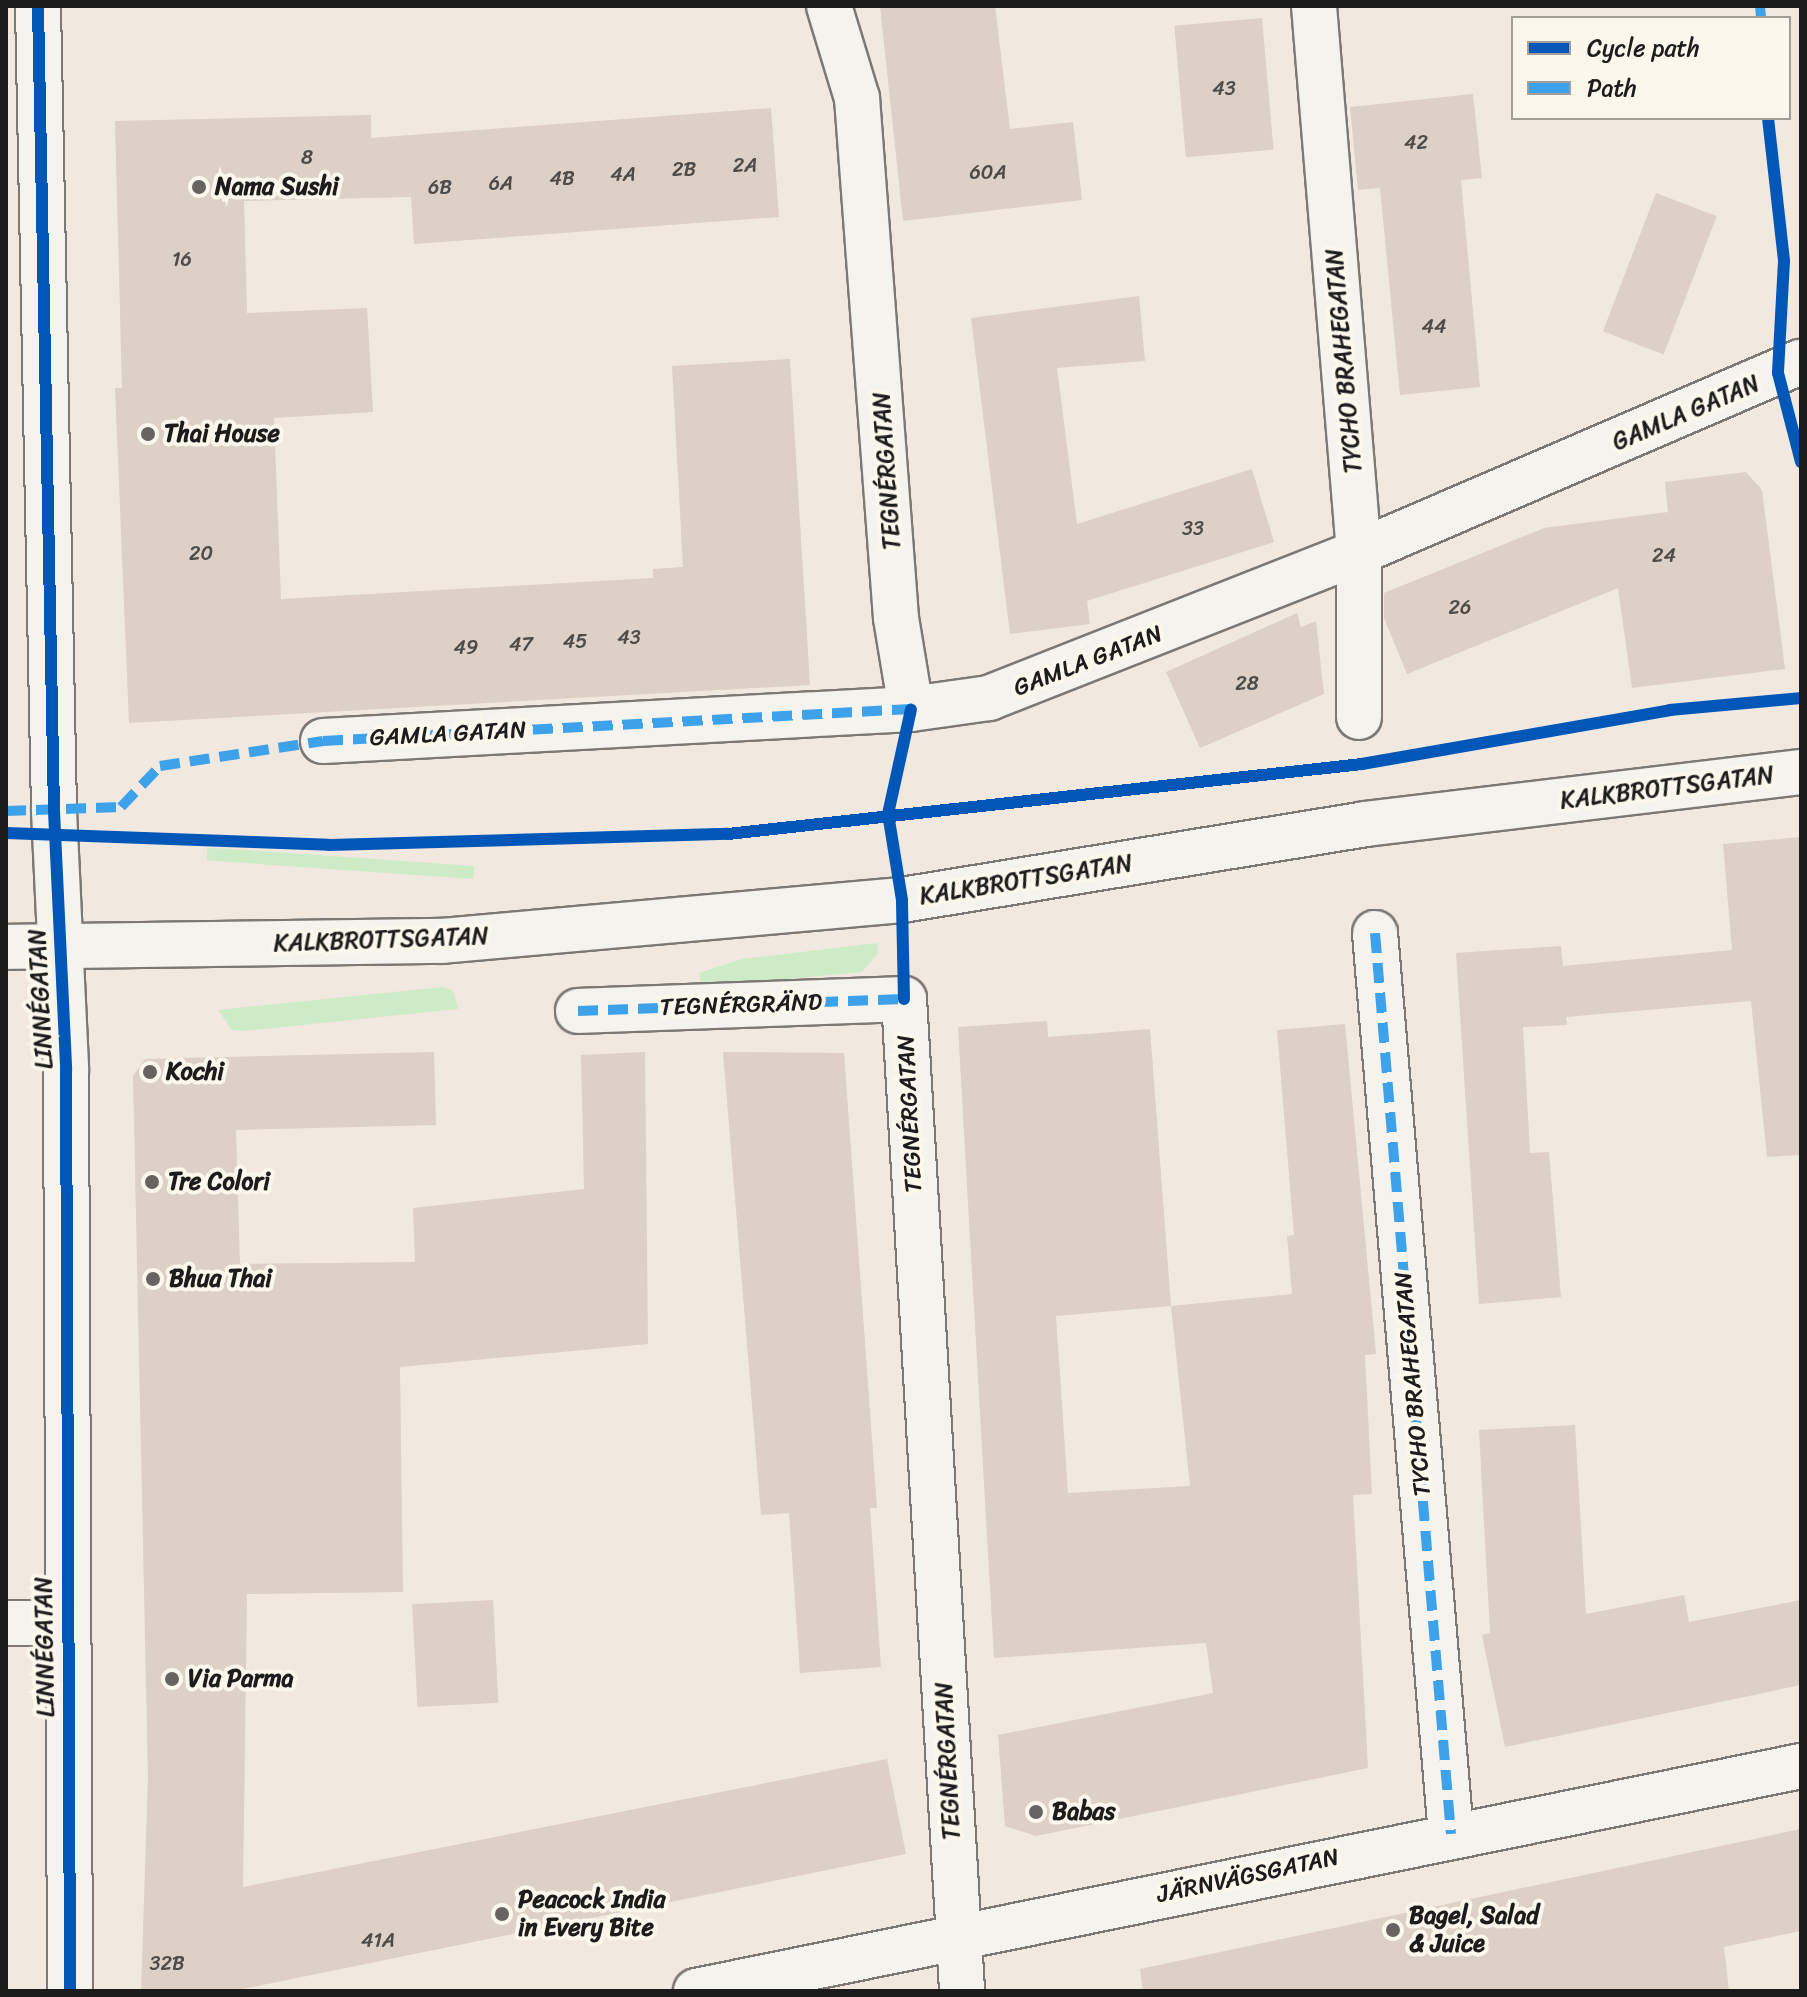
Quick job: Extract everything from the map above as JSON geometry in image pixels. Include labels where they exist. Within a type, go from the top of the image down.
[{"type":"street","name":"LINNÉGATAN","points":[[38,6],[60,947],[66,1069],[70,1991]]},
{"type":"street","name":"TEGNÉRGATAN","points":[[829,6],[857,98],[896,618],[911,709]]},
{"type":"street","name":"TYCHO BRAHEGATAN","points":[[1314,6],[1359,552],[1359,717]]},
{"type":"street","name":"GAMLA GATAN","points":[[323,741],[911,709],[1023,688],[1359,552],[1801,362]]},
{"type":"street","name":"KALKBROTTSGATAN","points":[[6,947],[442,941],[902,900],[1365,824],[1801,772]]},
{"type":"street","name":"TYCHO BRAHEGATAN","points":[[1375,933],[1451,1834]]},
{"type":"street","name":"TEGNÉRGATAN","points":[[904,999],[962,1991]]},
{"type":"street","name":"TEGNÉRGRÄND","points":[[578,1011],[904,999]]},
{"type":"street","points":[[6,1623],[66,1622]]},
{"type":"street","name":"JÄRNVÄGSGATAN","points":[[696,1991],[1451,1834],[1801,1766]]},
{"type":"green space","points":[[208,847],[474,866],[473,879],[207,860]]},
{"type":"green space","points":[[877,943],[878,953],[862,972],[702,987],[699,973],[742,959]]},
{"type":"green space","points":[[443,987],[453,991],[458,1009],[245,1031],[232,1030],[218,1010]]},
{"type":"building","points":[[880,6],[995,6],[1010,129],[1073,122],[1082,200],[903,221]]},
{"type":"building","points":[[1262,18],[1274,149],[1186,157],[1174,26]]},
{"type":"building","points":[[1473,94],[1482,178],[1461,180],[1480,387],[1400,395],[1380,188],[1358,190],[1350,107]]},
{"type":"building","points":[[771,108],[779,217],[414,244],[411,197],[244,201],[247,313],[367,308],[373,412],[274,418],[281,599],[653,578],[653,569],[683,567],[672,366],[790,359],[810,685],[129,723],[115,388],[122,388],[115,121],[371,115],[371,138]]},
{"type":"building","points":[[1656,193],[1717,216],[1664,354],[1603,331]]},
{"type":"building","points":[[1139,296],[1145,361],[1057,368],[1077,524],[1252,469],[1274,542],[1087,601],[1090,624],[1010,634],[971,318]]},
{"type":"building","points":[[1746,472],[1762,490],[1785,669],[1632,688],[1618,588],[1407,674],[1384,618],[1384,593],[1544,528],[1668,512],[1665,482]]},
{"type":"building","points":[[1297,613],[1301,627],[1316,621],[1324,694],[1200,748],[1166,672]]},
{"type":"building","points":[[1801,837],[1801,1155],[1767,1157],[1751,1001],[1566,1017],[1567,1025],[1523,1027],[1530,1153],[1549,1152],[1561,1297],[1479,1304],[1456,953],[1561,946],[1563,966],[1732,950],[1723,844]]},
{"type":"building","points":[[1047,1021],[1048,1037],[1150,1029],[1171,1306],[1292,1294],[1287,1236],[1294,1235],[1277,1030],[1345,1024],[1376,1354],[1365,1355],[1372,1494],[1353,1495],[1368,1768],[1036,1836],[1005,1826],[998,1735],[1213,1693],[1206,1643],[994,1658],[958,1027]],"holes":[[[1171,1306],[1190,1486],[1068,1493],[1056,1316]]]},
{"type":"building","points":[[434,1052],[436,1125],[236,1130],[240,1264],[415,1262],[413,1208],[584,1189],[581,1055],[645,1052],[648,1344],[400,1367],[403,1592],[247,1594],[243,1887],[887,1759],[906,1854],[233,1991],[141,1991],[148,1777],[133,1076],[145,1059]]},
{"type":"building","points":[[723,1052],[844,1053],[877,1508],[870,1508],[881,1667],[800,1673],[789,1513],[761,1515]]},
{"type":"building","points":[[1575,1425],[1586,1614],[1684,1595],[1689,1622],[1801,1600],[1801,1685],[1505,1747],[1482,1635],[1490,1633],[1479,1430]]},
{"type":"building","points":[[493,1600],[498,1703],[418,1707],[412,1604]]},
{"type":"building","points":[[1801,1829],[1801,1931],[1724,1947],[1729,1991],[1143,1991],[1140,1969]]},
{"type":"marked path","points":[[1760,6],[1761,16]]},
{"type":"marked path","points":[[6,811],[121,807],[160,766],[323,741],[911,709]]},
{"type":"marked path","points":[[1375,933],[1451,1834]]},
{"type":"marked path","points":[[578,1011],[904,999]]},
{"type":"cycle path","points":[[38,6],[54,811],[66,1069],[70,1991]]},
{"type":"cycle path","points":[[1768,120],[1784,261],[1778,373],[1801,462]]},
{"type":"cycle path","points":[[6,833],[329,845],[728,834],[1362,764],[1670,710],[1801,698]]},
{"type":"cycle path","points":[[904,999],[902,900],[888,814],[911,709]]},
{"type":"place","name":"Nama Sushi","points":[[199,187]]},
{"type":"place","name":"Thai House","points":[[148,434]]},
{"type":"place","name":"Kochi","points":[[150,1072]]},
{"type":"place","name":"Tre Colori","points":[[152,1182]]},
{"type":"place","name":"Bhua Thai","points":[[153,1279]]},
{"type":"place","name":"Via Parma","points":[[172,1679]]},
{"type":"place","name":"Babas","points":[[1036,1812]]},
{"type":"place","name":"Peacock India in Every Bite","points":[[502,1914]]},
{"type":"place","name":"Bagel, Salad & Juice","points":[[1393,1930]]}]
